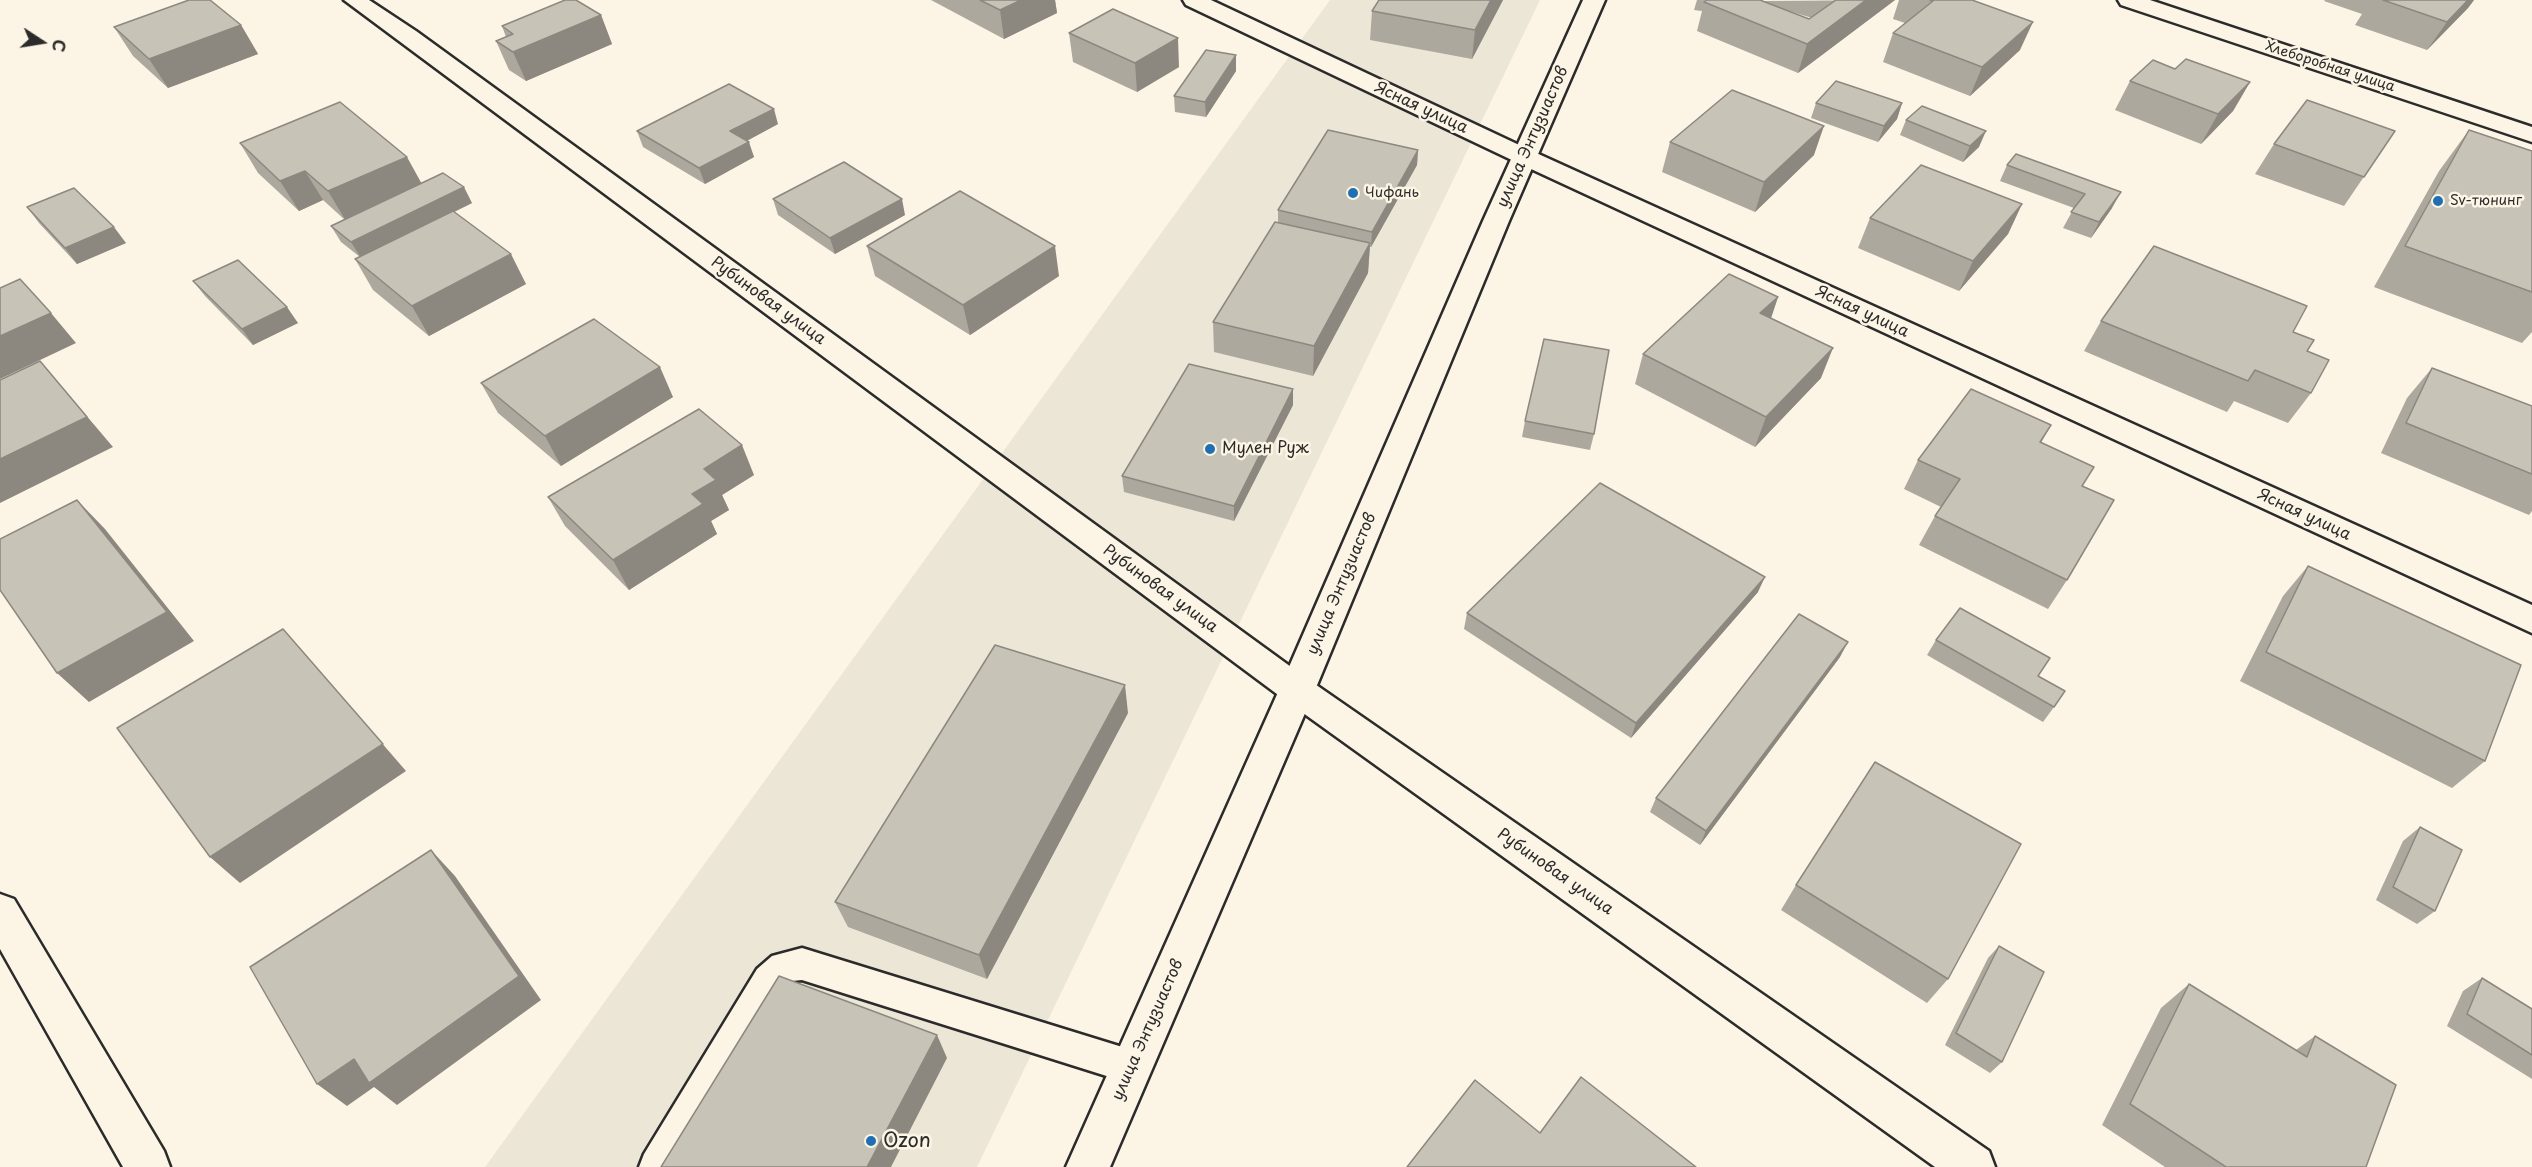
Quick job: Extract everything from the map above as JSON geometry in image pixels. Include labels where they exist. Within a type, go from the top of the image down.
[{"type":"street","name":"Рубиновая улица","points":[[355,0],[408,36],[1297,690],[1973,1167]]},
{"type":"street","name":"Ясная улица","points":[[1194,0],[1525,157],[2532,620]]},
{"type":"street","name":"улица Энтузиастов","points":[[1088,1167],[1297,690],[1594,0]]},
{"type":"street","name":"Хлеборобная улица","points":[[2128,0],[2532,135]]},
{"type":"street","points":[[0,912],[148,1167]]},
{"type":"lane","points":[[657,1167],[769,980],[784,967],[802,964],[1132,1067]]},
{"type":"shaded area","points":[[1330,0],[1540,0],[977,1167],[485,1167]]},
{"type":"building","points":[[189,0],[210,0],[241,25],[149,59],[114,27]]},
{"type":"building","points":[[565,0],[576,0],[601,15],[513,52],[496,41],[513,34],[502,26]]},
{"type":"building","points":[[980,0],[1021,0],[1000,10]]},
{"type":"building","points":[[1379,0],[1491,0],[1475,30],[1372,11]]},
{"type":"building","points":[[1707,0],[1760,0],[1809,19],[1836,0],[1866,0],[1807,44],[1704,2]]},
{"type":"building","points":[[1930,0],[1972,0],[2033,22],[1982,67],[1893,33],[1933,1]]},
{"type":"building","points":[[2383,0],[2468,0],[2447,22]]},
{"type":"building","points":[[1113,9],[1178,38],[1135,63],[1069,33]]},
{"type":"building","points":[[1206,50],[1236,55],[1205,102],[1174,96]]},
{"type":"building","points":[[2186,59],[2250,82],[2218,114],[2130,81],[2153,60],[2175,69]]},
{"type":"building","points":[[1836,81],[1902,103],[1884,126],[1816,103]]},
{"type":"building","points":[[729,84],[774,109],[730,131],[749,142],[699,168],[637,131]]},
{"type":"building","points":[[1732,90],[1824,126],[1764,182],[1670,142]]},
{"type":"building","points":[[2307,100],[2395,131],[2364,177],[2274,144]]},
{"type":"building","points":[[340,102],[407,157],[328,191],[305,171],[280,181],[240,143]]},
{"type":"building","points":[[1922,106],[1986,131],[1970,146],[1906,120]]},
{"type":"building","points":[[1328,130],[1418,150],[1372,232],[1278,210]]},
{"type":"building","points":[[2469,130],[2532,151],[2532,292],[2405,246]]},
{"type":"building","points":[[2016,154],[2121,192],[2099,222],[2071,212],[2085,194],[2007,165]]},
{"type":"building","points":[[844,162],[902,199],[830,238],[773,199]]},
{"type":"building","points":[[1921,165],[2022,204],[1973,261],[1870,218]]},
{"type":"building","points":[[443,173],[464,187],[351,242],[331,226]]},
{"type":"building","points":[[74,188],[114,227],[65,248],[27,207]]},
{"type":"building","points":[[960,191],[1055,246],[963,305],[867,246]]},
{"type":"building","points":[[453,211],[511,254],[412,306],[355,259]]},
{"type":"building","points":[[1275,222],[1370,243],[1314,346],[1213,322]]},
{"type":"building","points":[[2154,246],[2307,306],[2293,332],[2314,340],[2307,351],[2329,360],[2311,393],[2255,370],[2248,381],[2101,321]]},
{"type":"building","points":[[238,260],[287,307],[242,329],[193,281]]},
{"type":"building","points":[[1729,274],[1778,297],[1760,313],[1833,348],[1766,417],[1643,354]]},
{"type":"building","points":[[20,279],[51,313],[0,336],[0,288]]},
{"type":"building","points":[[594,319],[660,367],[545,436],[481,383]]},
{"type":"building","points":[[1544,339],[1609,350],[1594,434],[1525,421]]},
{"type":"building","points":[[40,361],[87,417],[0,459],[0,380]]},
{"type":"building","name":"Мулен Руж","points":[[1189,364],[1293,389],[1234,506],[1122,476]]},
{"type":"building","points":[[2432,368],[2532,406],[2532,474],[2406,423]]},
{"type":"building","points":[[1971,389],[2051,425],[2040,442],[2094,467],[2082,486],[2114,500],[2067,580],[1935,516],[1960,479],[1918,460]]},
{"type":"building","points":[[699,409],[742,445],[704,469],[716,480],[692,494],[703,504],[613,560],[548,497]]},
{"type":"building","points":[[1600,483],[1765,577],[1636,723],[1467,613]]},
{"type":"building","points":[[77,500],[167,612],[57,673],[0,590],[0,539]]},
{"type":"building","points":[[2308,566],[2521,665],[2485,761],[2266,652]]},
{"type":"building","points":[[1960,608],[2050,658],[2038,676],[2065,691],[2054,707],[1936,640]]},
{"type":"building","points":[[1799,614],[1848,642],[1706,831],[1656,798]]},
{"type":"building","points":[[283,629],[383,744],[210,857],[117,728]]},
{"type":"building","points":[[995,645],[1125,685],[979,955],[835,902]]},
{"type":"building","points":[[1875,762],[2021,844],[1948,979],[1796,885]]},
{"type":"building","points":[[2420,827],[2462,850],[2435,911],[2393,887]]},
{"type":"building","points":[[431,850],[519,976],[369,1083],[354,1059],[317,1084],[250,967]]},
{"type":"building","points":[[1999,946],[2044,972],[2002,1062],[1956,1033]]},
{"type":"building","points":[[779,976],[937,1035],[867,1167],[661,1167]]},
{"type":"building","points":[[2482,978],[2532,1009],[2532,1055],[2467,1014]]},
{"type":"building","points":[[2189,984],[2307,1057],[2315,1036],[2396,1085],[2366,1167],[2226,1167],[2130,1104]]},
{"type":"building","points":[[1581,1077],[1696,1167],[1407,1167],[1475,1080],[1540,1133]]},
{"type":"place","name":"Чифань","points":[[1353,193]]},
{"type":"place","name":"Sv-тюнинг","points":[[2438,201]]},
{"type":"place","name":"Мулен Руж","points":[[1210,449]]},
{"type":"place","name":"Ozon","points":[[871,1141]]}]
